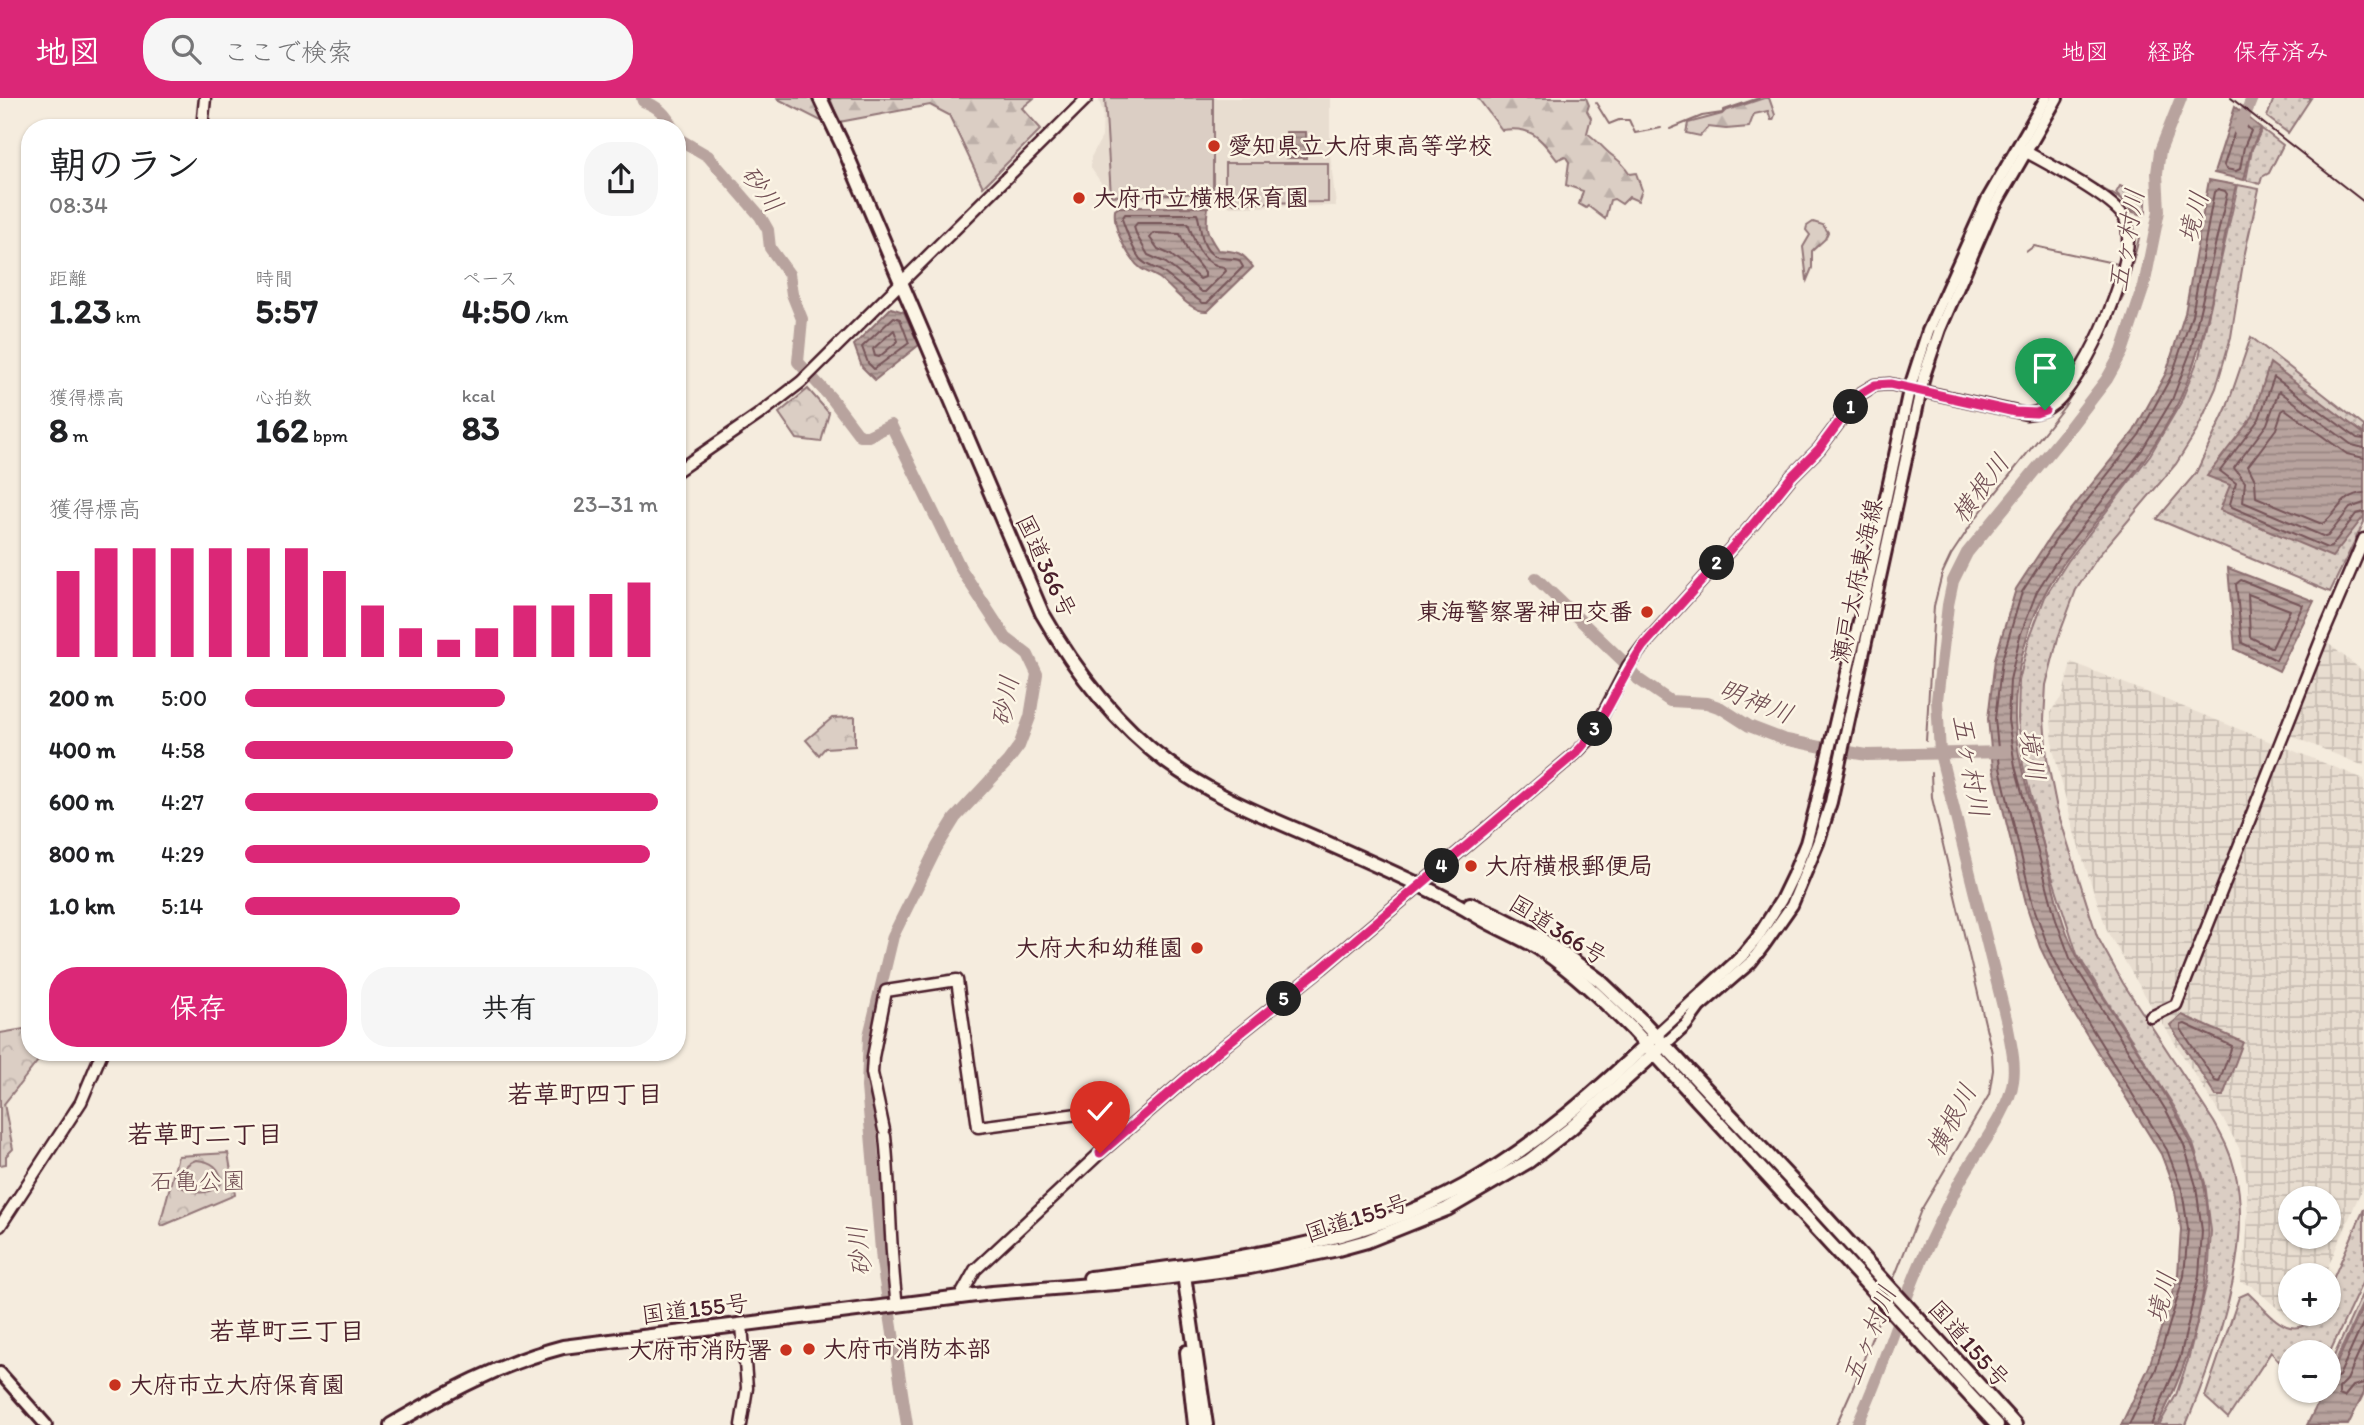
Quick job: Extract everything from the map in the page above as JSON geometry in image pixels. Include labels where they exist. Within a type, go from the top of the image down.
[{"type":"highway","name":"国道366号","points":[[820,98],[1042,613],[1076,668],[1100,699],[1129,730],[1169,763],[1242,807],[1421,886],[1542,951],[1590,988],[1655,1045]]},
{"type":"highway","name":"国道155号","points":[[391,1425],[491,1371],[536,1354],[583,1343],[1021,1290],[1041,1284],[1272,1264],[1367,1241],[1447,1209],[1529,1161],[1570,1129],[1655,1045]]},
{"type":"highway","name":"国道155号","points":[[1655,1045],[1801,1189],[2015,1425]]},
{"type":"highway","name":"国道155号","points":[[1655,1045],[1997,1425]]},
{"type":"highway","points":[[1179,1272],[1195,1425]]},
{"type":"highway","points":[[1179,1272],[1206,1425]]},
{"type":"main road","name":"瀬戸大府東海線","points":[[2022,149],[2046,98]]},
{"type":"main road","name":"瀬戸大府東海線","points":[[1655,1045],[1686,1025],[1699,1007],[1751,962],[1782,922],[1804,880],[1818,843],[1847,729],[1928,331],[1987,200],[2057,98]]},
{"type":"main road","name":"瀬戸大府東海線","points":[[1655,1045],[1742,956],[1766,925],[1787,887],[1806,843],[1915,391]]},
{"type":"main road","points":[[0,1373],[46,1425]]},
{"type":"street","points":[[203,119],[205,98]]},
{"type":"street","points":[[686,465],[761,413],[814,368],[1087,98]]},
{"type":"street","points":[[960,1297],[975,1270],[1100,1153],[1217,1052],[1421,886],[1590,739],[1628,666],[1643,646],[1753,524],[1792,476],[1819,449],[1860,394],[1875,385],[1884,384],[2015,412],[2036,413],[2056,402],[2077,374],[2107,316],[2127,258],[2128,230],[2120,211],[2022,149]]},
{"type":"street","points":[[2151,1017],[2176,1005],[2364,539]]},
{"type":"street","points":[[897,1305],[891,1264],[890,1186],[885,1133],[872,1073],[886,991],[957,980],[978,1127],[1093,1112]]},
{"type":"street","points":[[0,1226],[81,1102],[98,1061]]},
{"type":"street","points":[[741,1425],[747,1388],[742,1325]]},
{"type":"shaded area","name":"愛知県立大府東高等学校","points":[[1098,98],[1330,98],[1330,155],[1336,206],[1230,207],[1221,198],[1112,199],[1091,168],[1091,157],[1102,137],[1103,112]]},
{"type":"shaded area","points":[[2325,641],[2364,672],[2364,766],[2289,735]]},
{"type":"shaded area","points":[[2071,662],[2276,744],[2175,1001],[2166,1006],[2152,1007],[2108,933],[2076,839],[2053,749],[2051,711],[2063,695]]},
{"type":"shaded area","points":[[2284,747],[2364,779],[2364,1184],[2341,1237],[2341,1186],[2278,1186],[2278,1249],[2336,1249],[2330,1263],[2278,1263],[2278,1309],[2252,1286],[2240,1282],[2246,1248],[2247,1182],[2239,1148],[2159,1018],[2182,1008]]},
{"type":"green space","points":[[776,98],[815,98],[823,117],[821,121]]},
{"type":"green space","points":[[830,98],[1034,98],[1022,108],[1041,129],[983,187],[949,115],[930,105],[839,122]]},
{"type":"green space","points":[[1105,98],[1213,98],[1213,193],[1111,196]]},
{"type":"green space","points":[[1478,98],[1586,98],[1589,105],[1587,111],[1591,118],[1587,133],[1630,174],[1636,173],[1642,190],[1638,201],[1629,197],[1622,204],[1614,199],[1610,200],[1605,219],[1588,206],[1586,208],[1579,204],[1583,191],[1566,185],[1569,162],[1565,156],[1557,160],[1535,135],[1529,132],[1502,130]]},
{"type":"green space","points":[[1769,98],[1775,115],[1773,120],[1768,111],[1754,114],[1749,127],[1708,127],[1700,136],[1686,133],[1688,123]]},
{"type":"green space","points":[[2274,98],[2311,98],[2288,133],[2267,117]]},
{"type":"green space","points":[[2262,129],[2283,145],[2269,173],[2262,177],[2260,184],[2246,180],[2252,149]]},
{"type":"green space","points":[[1225,163],[1328,163],[1328,202],[1232,203],[1232,192],[1225,191]]},
{"type":"green space","points":[[2238,185],[2259,189],[2231,337],[2216,388],[2196,432],[2176,464],[2099,555],[2076,590],[2058,638],[2046,685],[2044,719],[2047,759],[2057,809],[2097,936],[2123,983],[2224,1140],[2235,1171],[2240,1201],[2235,1266],[2209,1366],[2186,1425],[2159,1425],[2176,1395],[2188,1360],[2208,1278],[2211,1231],[2205,1183],[2192,1141],[2175,1108],[2077,954],[2049,867],[2023,765],[2018,719],[2019,681],[2029,639],[2045,597],[2068,561],[2150,455],[2180,404],[2199,357]]},
{"type":"green space","points":[[2120,186],[2146,199],[2146,213],[2133,210],[2116,193]]},
{"type":"green space","points":[[1813,222],[1823,225],[1828,232],[1825,239],[1812,251],[1812,268],[1807,280],[1803,247],[1810,235],[1806,230],[1807,226]]},
{"type":"green space","points":[[2251,337],[2364,426],[2364,522],[2330,592],[2157,519],[2196,473],[2227,407]]},
{"type":"green space","points":[[808,389],[829,413],[821,442],[797,439],[779,413]]},
{"type":"green space","points":[[855,717],[855,746],[825,748],[819,755],[806,740],[832,718]]},
{"type":"green space","points":[[21,1030],[21,1061],[38,1061],[4,1104],[13,1149],[6,1156],[6,1164],[0,1165],[0,1033]]},
{"type":"green space","name":"石亀公園","points":[[228,1153],[235,1195],[162,1226],[160,1224],[178,1156]]},
{"type":"green space","points":[[196,1160],[214,1166],[220,1174],[221,1184],[201,1192],[179,1186],[185,1167]]},
{"type":"green space","points":[[2364,1209],[2364,1279],[2336,1340],[2278,1340],[2278,1360],[2271,1352],[2228,1418],[2205,1397],[2239,1297],[2248,1293],[2278,1322],[2278,1326],[2341,1326],[2340,1263]]},
{"type":"green space","points":[[2364,1290],[2364,1300],[2341,1350],[2341,1341]]},
{"type":"water","points":[[2235,107],[2261,128],[2251,149],[2244,180],[2214,173]]},
{"type":"water","points":[[1286,132],[1306,132],[1306,158],[1286,158]]},
{"type":"water","points":[[2209,180],[2236,185],[2213,294],[2190,375],[2170,419],[2148,454],[2069,556],[2044,595],[2026,639],[2015,703],[2021,766],[2065,928],[2082,966],[2149,1068],[2180,1121],[2201,1173],[2207,1209],[2208,1246],[2204,1284],[2186,1359],[2157,1425],[2121,1425],[2149,1367],[2178,1274],[2181,1229],[2175,1191],[2161,1154],[2066,1001],[2040,947],[2027,907],[1993,768],[1988,719],[1995,659],[2016,589],[2052,534],[2134,431],[2166,373],[2185,313]]},
{"type":"water","points":[[1119,207],[1208,207],[1207,230],[1218,250],[1238,253],[1253,267],[1208,311],[1201,311],[1182,299],[1159,278],[1136,264],[1117,229],[1115,210]]},
{"type":"water","points":[[891,308],[904,312],[919,345],[875,380],[862,367],[854,345]]},
{"type":"water","points":[[2270,363],[2364,434],[2364,516],[2332,557],[2220,510],[2230,485],[2207,476],[2253,416]]},
{"type":"water","points":[[2228,568],[2314,601],[2279,671],[2235,649]]},
{"type":"water","points":[[2182,1015],[2243,1042],[2223,1096],[2216,1096],[2170,1025]]},
{"type":"water","points":[[2364,1304],[2364,1393],[2348,1425],[2307,1425],[2318,1403],[2341,1403],[2341,1354]]},
{"type":"waterway","name":"砂川","points":[[642,98],[661,111],[667,119]]},
{"type":"waterway","points":[[1670,129],[1759,98]]},
{"type":"waterway","name":"明神川","points":[[1857,1425],[1924,1254],[1963,1177],[2005,1107],[2014,1074],[2007,1023],[1940,753],[1937,700],[1953,581],[1967,553],[2064,435],[2107,379],[2122,352],[2144,286],[2159,211],[2157,173],[2160,151],[2181,98]]},
{"type":"waterway","name":"境川","points":[[2239,130],[2252,98]]},
{"type":"waterway","points":[[1596,103],[1609,124],[1629,120],[1635,133],[1661,128]]},
{"type":"waterway","name":"砂川","points":[[686,143],[708,156],[760,216],[768,230],[770,248],[789,274],[792,294],[802,319],[798,362],[832,399],[860,436],[868,436],[891,425],[961,569],[1006,638],[1028,655],[1037,674],[1030,717],[1019,746],[955,818],[937,847],[893,936],[869,1036],[867,1087],[882,1262],[907,1425]]},
{"type":"waterway","name":"横根川","points":[[2063,167],[2070,171]]},
{"type":"waterway","name":"横根川","points":[[2083,178],[2121,199],[2133,212],[2144,215]]},
{"type":"waterway","name":"横根川","points":[[1926,741],[1934,606],[1942,574],[1975,519],[2064,407],[2086,372],[2125,293],[2139,238]]},
{"type":"waterway","name":"五ヶ村川","points":[[2026,252],[2034,246],[2118,264]]},
{"type":"waterway","name":"明神川","points":[[1536,578],[1625,663],[1638,679],[1670,701],[1707,703],[1721,708],[1749,726],[1783,739],[1867,755],[2006,752]]},
{"type":"waterway","name":"横根川","points":[[1892,1283],[1921,1210],[1989,1095],[1993,1070],[1992,1053],[1932,798],[1931,773]]},
{"type":"waterway","name":"横根川","points":[[1836,1425],[1883,1308]]},
{"type":"railway","points":[[2231,98],[2364,202]]},
{"type":"place","name":"愛知県立大府東高等学校","points":[[1214,146]]},
{"type":"place","name":"大府市立横根保育園","points":[[1079,198]]},
{"type":"place","name":"東海警察署神田交番","points":[[1647,612]]},
{"type":"place","name":"大府横根郵便局","points":[[1471,866]]},
{"type":"place","name":"大府大和幼稚園","points":[[1197,948]]},
{"type":"place","name":"大府市消防本部","points":[[809,1349]]},
{"type":"place","name":"大府市消防署","points":[[786,1350]]},
{"type":"place","name":"大府市立大府保育園","points":[[115,1385]]},
{"type":"district","name":"若草町四丁目","points":[[585,1094]]},
{"type":"district","name":"若草町二丁目","points":[[205,1134]]},
{"type":"district","name":"若草町三丁目","points":[[287,1331]]},
{"type":"route","points":[[1100,1153],[1217,1052],[1421,886],[1576,753],[1590,739],[1628,666],[1643,646],[1753,524],[1792,476],[1819,449],[1860,394],[1875,385],[1890,384],[2026,414],[2045,410]]}]
